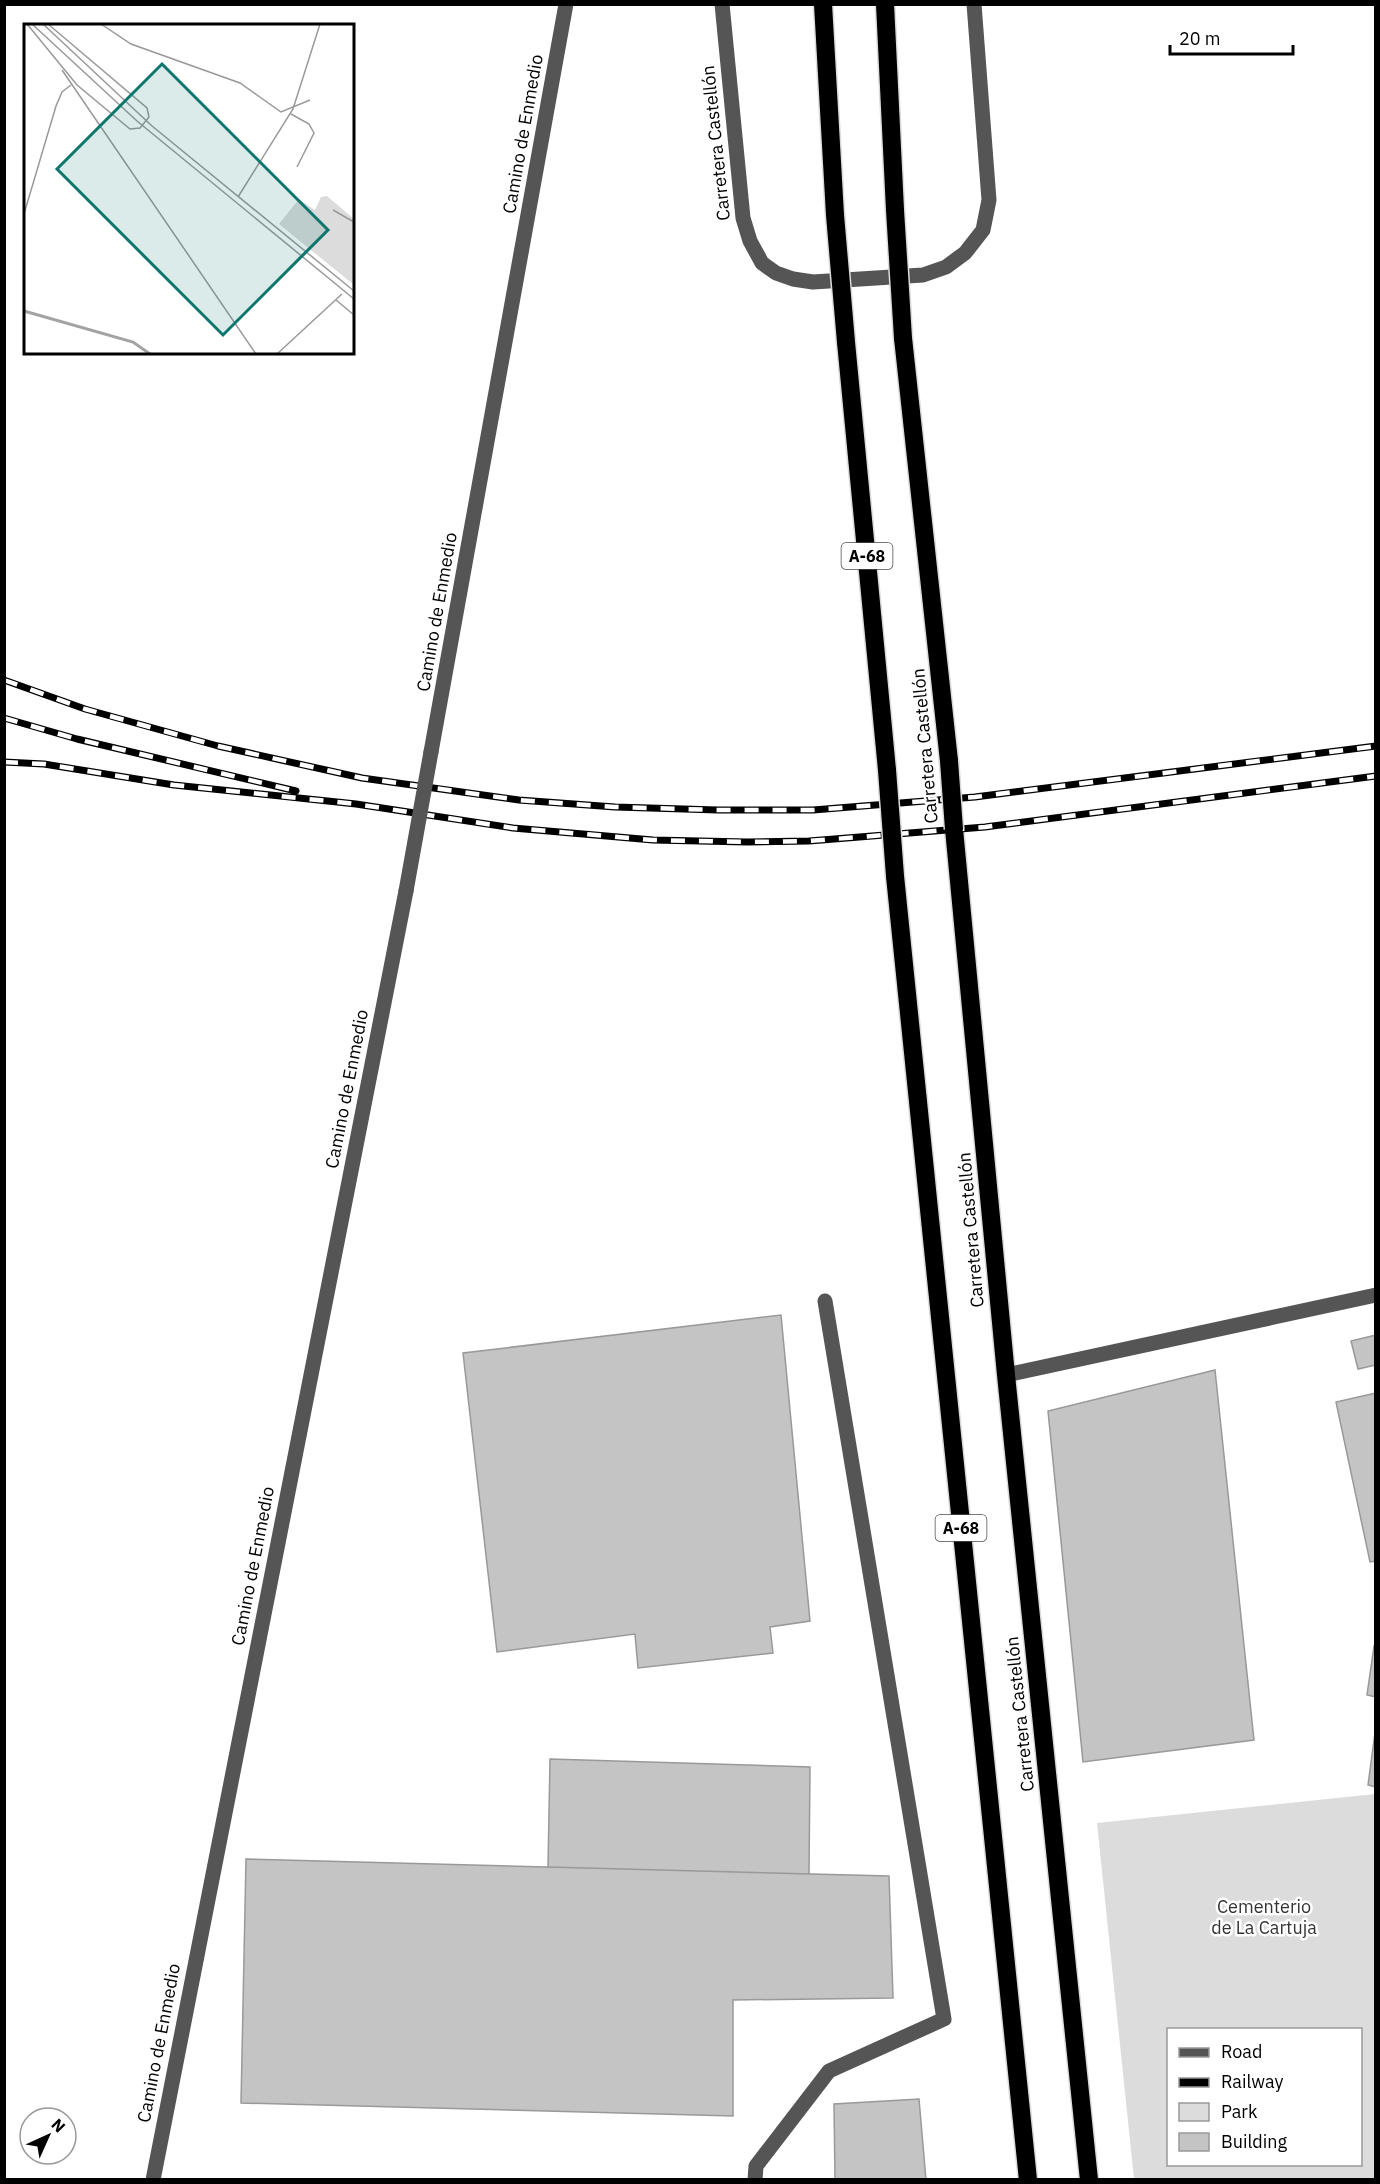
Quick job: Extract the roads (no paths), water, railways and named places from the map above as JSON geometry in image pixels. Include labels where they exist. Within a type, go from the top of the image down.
[{"type":"highway","name":"A-68","points":[[823,4],[835,215],[895,876],[1028,2180]]},
{"type":"highway","name":"Carretera Castellón","points":[[885,4],[903,338],[949,761],[1006,1375],[1089,2180]]},
{"type":"street","name":"Camino de Enmedio","points":[[153,2180],[406,891],[566,4]]},
{"type":"street","name":"Carretera Castellón","points":[[722,4],[743,218],[750,241],[762,262],[776,273],[792,279],[813,282],[923,275],[946,267],[965,253],[982,230],[989,200],[974,4]]},
{"type":"street","points":[[1006,1375],[1376,1295]]},
{"type":"street","points":[[755,2180],[756,2166],[829,2071],[944,2019],[825,1301]]},
{"type":"railway","points":[[4,680],[85,709],[218,746],[362,778],[519,800],[615,807],[813,810],[975,797],[1376,746]]},
{"type":"railway","points":[[4,718],[77,739],[296,791]]},
{"type":"railway","points":[[4,762],[44,764],[174,785],[356,804],[513,828],[653,840],[747,842],[809,841],[985,827],[1376,776]]},
{"type":"park label","name":"Cementerio de La Cartuja","points":[[1264,1917]]}]
